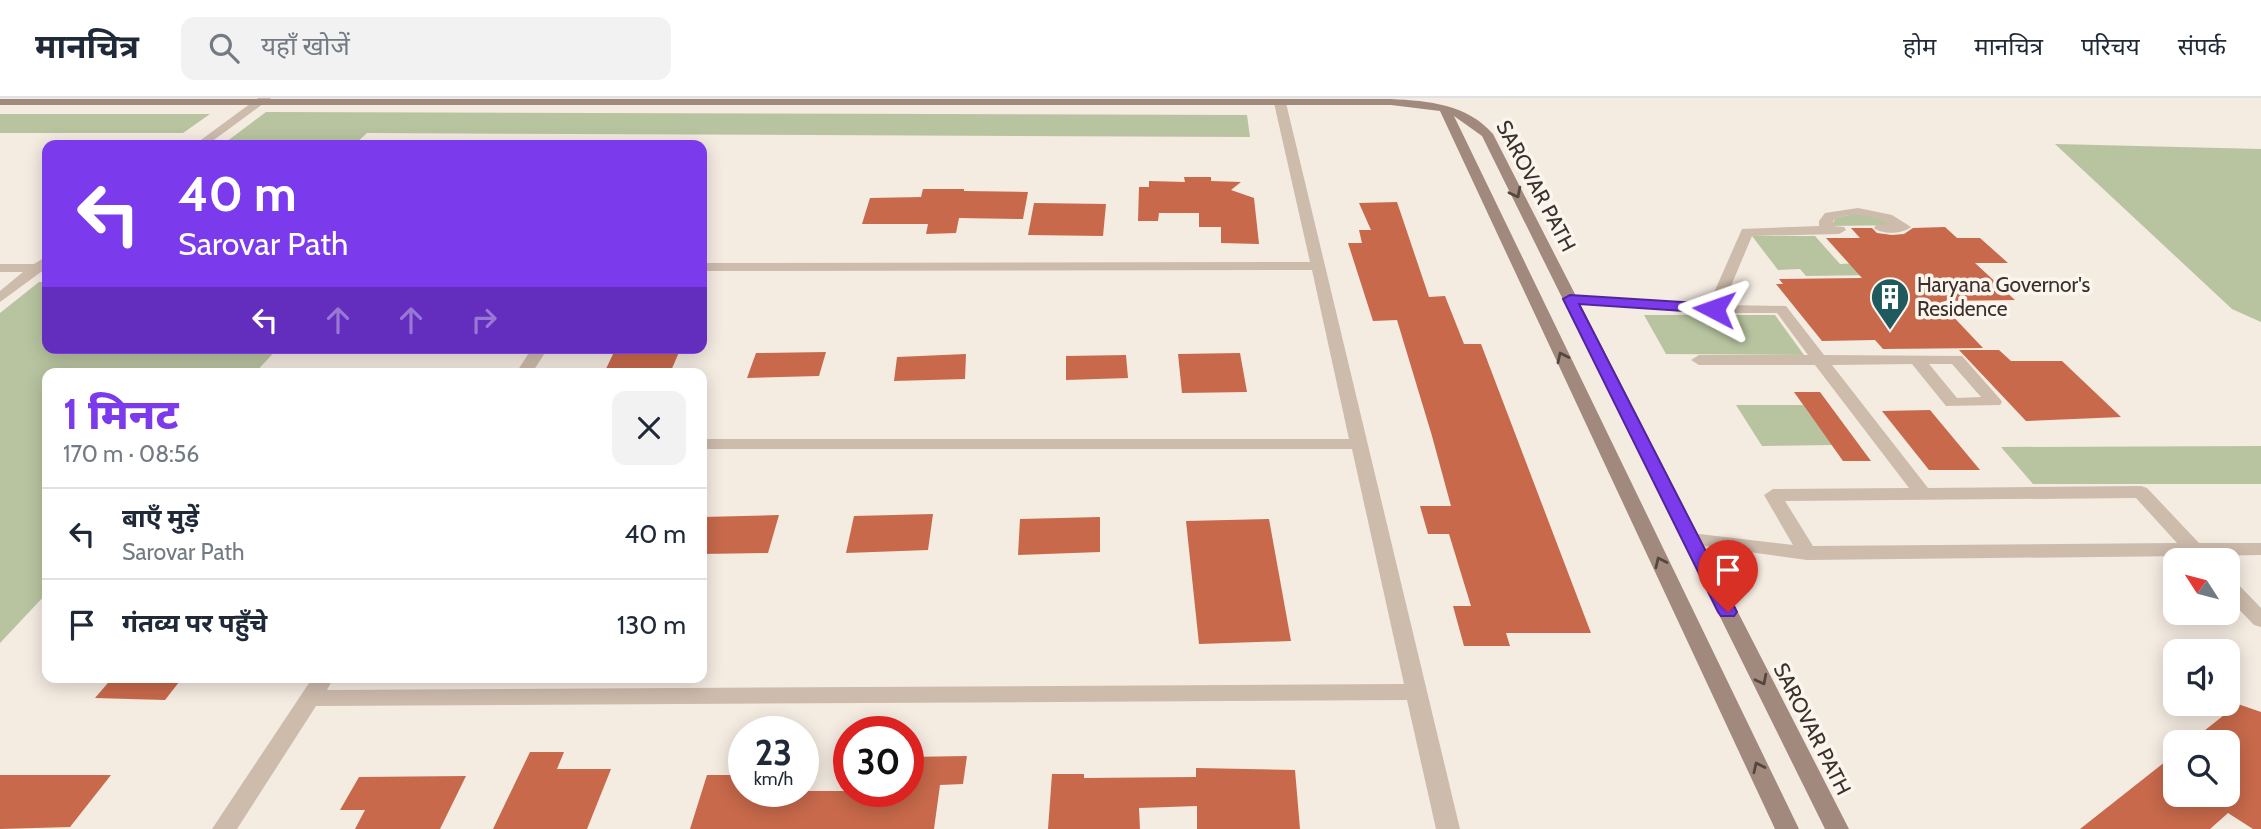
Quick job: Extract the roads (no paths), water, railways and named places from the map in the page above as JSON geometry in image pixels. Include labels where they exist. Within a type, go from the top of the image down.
[{"type":"main road","points":[[0,102],[1391,102],[1444,107],[1787,829]]},
{"type":"main road","name":"SAROVAR PATH","points":[[1444,107],[1473,120],[1486,134],[1837,829]]},
{"type":"street","points":[[207,140],[262,100]]},
{"type":"street","points":[[1280,103],[1448,829]]},
{"type":"street","points":[[1714,309],[1747,232],[1833,230],[1826,221],[1830,216],[1850,211],[1884,217],[1904,227],[1881,228]]},
{"type":"street","points":[[0,268],[42,265]]},
{"type":"street","points":[[0,298],[42,266]]},
{"type":"street","points":[[707,267],[1317,266]]},
{"type":"street","points":[[1570,299],[1714,309],[1781,309],[1922,493]]},
{"type":"street","points":[[1699,360],[1917,360]]},
{"type":"street","points":[[707,444],[1358,444]]},
{"type":"street","points":[[1807,553],[1773,495],[2141,492],[2192,548]]},
{"type":"street","points":[[1691,539],[1807,553],[2163,555]]},
{"type":"street","points":[[2240,551],[2261,549]]},
{"type":"street","points":[[2240,598],[2261,620]]},
{"type":"street","points":[[224,829],[320,683]]},
{"type":"street","points":[[310,698],[1416,692]]},
{"type":"place","name":"Haryana Governor's Residence","points":[[1890,331]]}]
